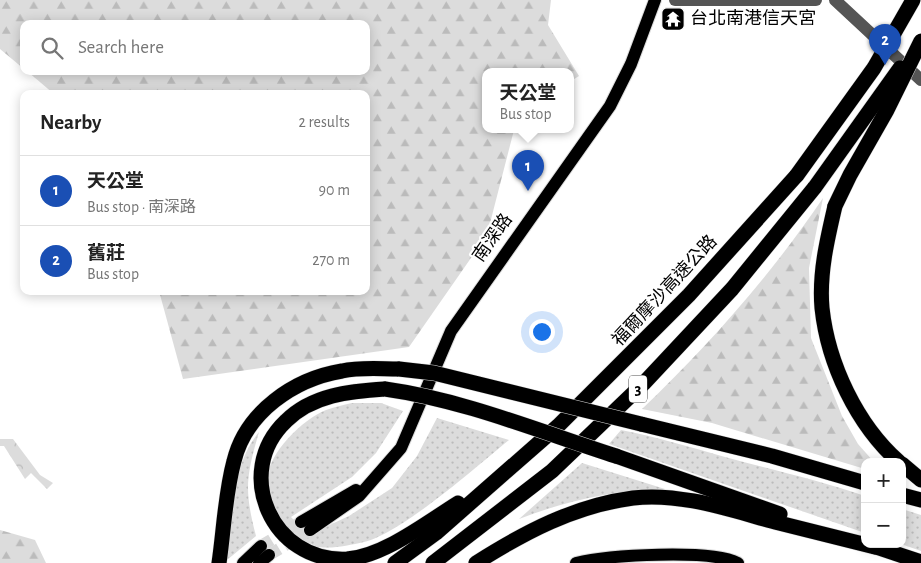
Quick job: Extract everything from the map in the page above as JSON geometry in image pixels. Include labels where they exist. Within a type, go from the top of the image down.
[{"type":"highway","name":"福爾摩沙高速公路","points":[[395,563],[436,533],[558,426],[689,295],[797,175],[874,68],[913,0]]},
{"type":"highway","name":"3","points":[[433,563],[552,471],[644,383],[732,289],[815,187],[921,40]]},
{"type":"highway","points":[[896,458],[871,431],[853,403],[833,358],[822,308],[825,249],[835,206],[850,174],[887,110],[921,40]]},
{"type":"highway","points":[[219,563],[234,459],[243,436],[273,401],[296,385],[342,370],[399,369],[434,373],[772,456],[861,482]]},
{"type":"highway","points":[[495,480],[414,531],[369,555],[346,559],[328,559],[312,554],[281,534],[268,516],[260,480],[264,458],[273,437],[286,421],[316,401],[346,393],[385,389],[412,393],[460,406],[616,456],[861,542]]},
{"type":"highway","points":[[906,467],[921,480]]},
{"type":"highway","points":[[906,496],[921,500]]},
{"type":"highway","points":[[476,563],[519,536],[555,519],[594,505],[635,498],[673,499],[717,506],[861,543]]},
{"type":"highway","points":[[878,548],[921,562]]},
{"type":"main road","name":"南深路","points":[[306,526],[359,496],[401,448],[436,364],[456,323],[610,106],[631,64],[655,0]]},
{"type":"main road","points":[[243,563],[263,555]]},
{"type":"main road","points":[[576,563],[619,556],[702,556],[729,559],[738,563]]},
{"type":"street","points":[[675,0],[816,0]]},
{"type":"street","points":[[835,0],[921,80]]},
{"type":"green space","points":[[0,0],[551,0],[548,25],[579,76],[574,79],[574,68],[482,68],[482,133],[513,133],[487,235],[409,347],[183,379],[160,295],[370,295],[370,90],[49,90],[32,75],[370,75],[370,20],[20,20],[20,66],[0,49]]},
{"type":"green space","points":[[823,198],[809,268],[811,338],[842,416],[858,444],[870,458],[861,458],[861,468],[712,423],[642,409],[691,360],[761,282]]},
{"type":"green space","points":[[352,403],[381,403],[403,411],[376,453],[352,477],[291,517],[308,535],[349,516],[392,488],[417,456],[437,418],[509,440],[418,513],[380,536],[364,542],[336,547],[314,546],[284,526],[276,517],[267,483],[269,470],[280,448],[297,429],[317,414]]},
{"type":"green space","points":[[621,430],[848,490],[861,495],[861,532],[609,444]]},
{"type":"green space","points":[[259,432],[251,461],[248,484],[248,495],[256,536],[227,560],[234,493],[238,476],[250,445]]},
{"type":"green space","points":[[0,439],[13,439],[40,475],[53,483],[47,489],[31,473],[25,479],[4,446],[0,446]]},
{"type":"green space","points":[[582,463],[665,489],[609,494],[554,507],[519,519]]},
{"type":"green space","points":[[906,510],[921,515],[921,551],[906,546]]},
{"type":"green space","points":[[0,530],[35,540],[46,563],[0,563]]},
{"type":"tunnel","points":[[261,546],[301,522]]},
{"type":"tunnel","points":[[269,555],[310,530]]},
{"type":"place","name":"台北南港信天宮","points":[[673,19]]},
{"type":"place","name":"舊莊","points":[[885,65]]},
{"type":"place","name":"天公堂","points":[[528,191]]}]
